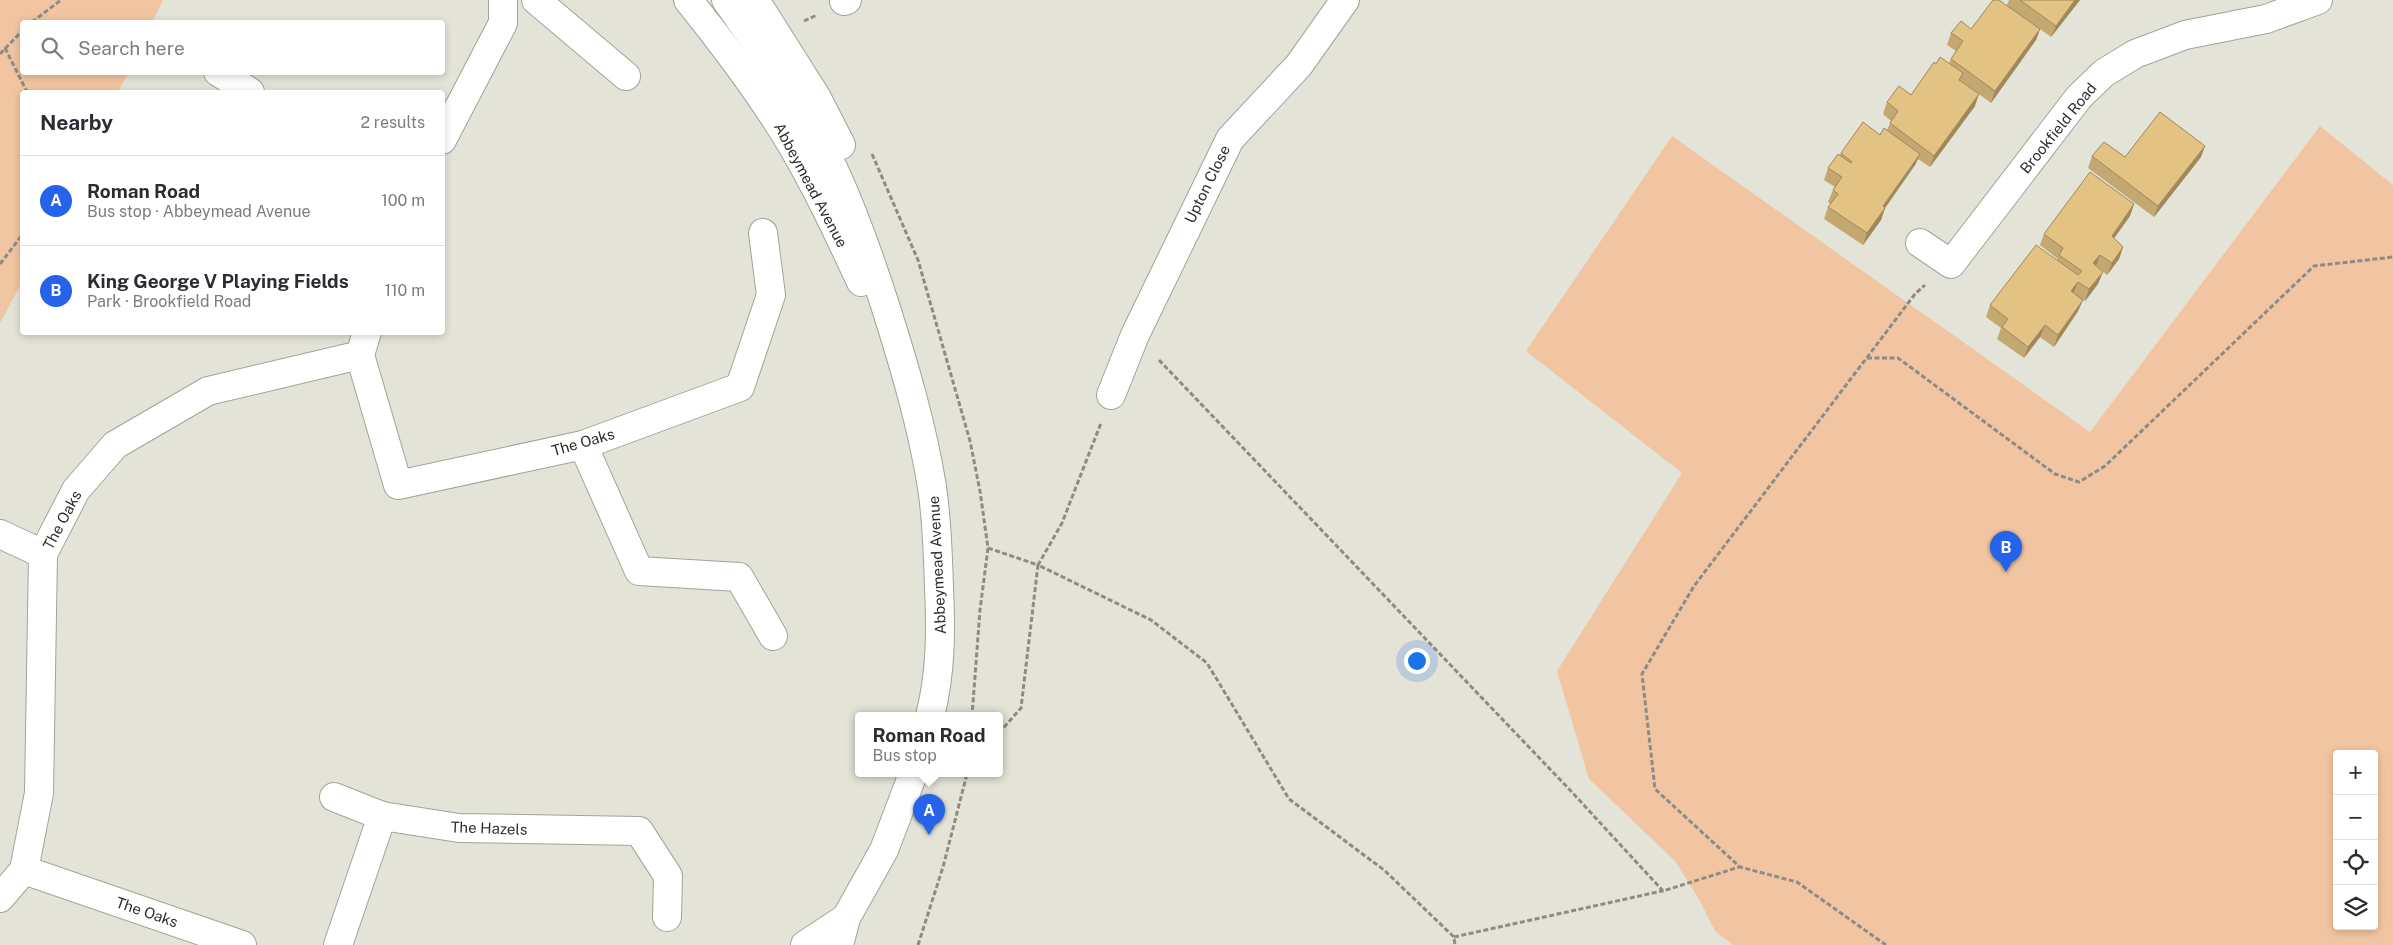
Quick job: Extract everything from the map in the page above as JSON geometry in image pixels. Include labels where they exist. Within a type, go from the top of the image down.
[{"type":"street","points":[[445,134],[503,23],[503,0]]},
{"type":"street","points":[[536,0],[626,76]]},
{"type":"street","name":"Abbeymead Avenue","points":[[688,0],[758,92],[791,144],[819,193],[909,385]]},
{"type":"street","name":"Abbeymead Avenue","points":[[726,0],[814,132],[833,169],[870,258],[909,385],[923,438],[932,489],[938,563],[941,642],[937,689],[931,712]]},
{"type":"street","name":"Abbeymead Avenue","points":[[755,0],[817,98],[851,165],[878,233],[895,288],[904,334],[909,385]]},
{"type":"street","name":"Upton Close","points":[[1112,394],[1135,335],[1230,139],[1299,65],[1345,0]]},
{"type":"street","name":"Brookfield Road","points":[[1951,264],[2079,97],[2104,73],[2135,54],[2185,35],[2266,19],[2318,0]]},
{"type":"street","points":[[223,75],[247,90]]},
{"type":"street","name":"The Oaks","points":[[0,898],[24,870],[40,793],[43,554],[76,490],[116,445],[208,391],[364,344],[398,485],[583,445],[740,387],[772,295],[763,233]]},
{"type":"street","points":[[1920,243],[1951,264]]},
{"type":"street","points":[[583,445],[639,572],[739,577],[773,636]]},
{"type":"street","points":[[0,534],[43,554]]},
{"type":"street","points":[[839,945],[846,918],[884,850],[913,777]]},
{"type":"street","points":[[334,797],[382,816],[338,945]]},
{"type":"street","name":"The Hazels","points":[[382,816],[459,828],[639,831],[668,876],[667,916]]},
{"type":"street","name":"The Oaks","points":[[24,870],[242,945]]},
{"type":"street","points":[[805,945],[846,918]]},
{"type":"path","points":[[35,20],[61,0]]},
{"type":"path","points":[[0,54],[20,33]]},
{"type":"path","points":[[4,48],[26,90]]},
{"type":"path","points":[[0,264],[20,238]]},
{"type":"path","points":[[1866,358],[1898,358],[2055,474],[2079,482],[2105,466],[2314,266],[2393,257]]},
{"type":"path","points":[[1886,945],[1797,882],[1740,867],[1655,789],[1642,674],[1694,586],[1915,294],[1951,264]]},
{"type":"path","points":[[1135,335],[1569,789],[1663,891]]},
{"type":"path","points":[[1003,728],[1021,708],[1038,565],[1062,523],[1112,394]]},
{"type":"path","points":[[988,548],[1038,565],[1151,620],[1206,663],[1289,799],[1384,870],[1454,938],[1455,945]]},
{"type":"path","points":[[918,945],[942,867],[965,777]]},
{"type":"path","points":[[1454,938],[1663,891],[1740,867]]},
{"type":"shaded area","points":[[0,0],[163,0],[153,20],[20,20],[20,75],[127,75],[119,90],[20,90],[20,286],[0,323]]},
{"type":"shaded area","points":[[2320,126],[2393,185],[2393,945],[1733,945],[1715,931],[1699,899],[1675,861],[1589,779],[1557,671],[1682,473],[1526,351],[1672,136],[2090,432]]},
{"type":"building","points":[[1993,0],[1999,0],[2040,29],[1995,91],[1951,59],[1963,41],[1951,33],[1961,21],[1971,29]]},
{"type":"building","points":[[2020,0],[2075,0],[2056,26]]},
{"type":"building","points":[[1940,57],[1963,73],[1959,80],[1979,94],[1934,156],[1890,123],[1898,111],[1887,102],[1899,86],[1911,95],[1934,62],[1936,64]]},
{"type":"building","points":[[2160,112],[2205,146],[2158,206],[2092,156],[2104,142],[2125,157]]},
{"type":"building","points":[[1863,122],[1880,135],[1884,128],[1920,154],[1883,206],[1885,208],[1867,233],[1828,207],[1838,194],[1833,190],[1842,177],[1828,168],[1838,154],[1852,162],[1841,153]]},
{"type":"building","points":[[2090,172],[2134,204],[2112,236],[2123,247],[2112,263],[2100,255],[2093,263],[2103,272],[2089,289],[2078,282],[2071,291],[2083,300],[2058,335],[2045,325],[2028,347],[2002,327],[2008,319],[1990,305],[2036,245],[2078,275],[2082,271],[2059,255],[2063,248],[2044,234]]},
{"type":"place","name":"King George V Playing Fields","points":[[2006,572]]},
{"type":"place","name":"Roman Road","points":[[929,835]]}]
